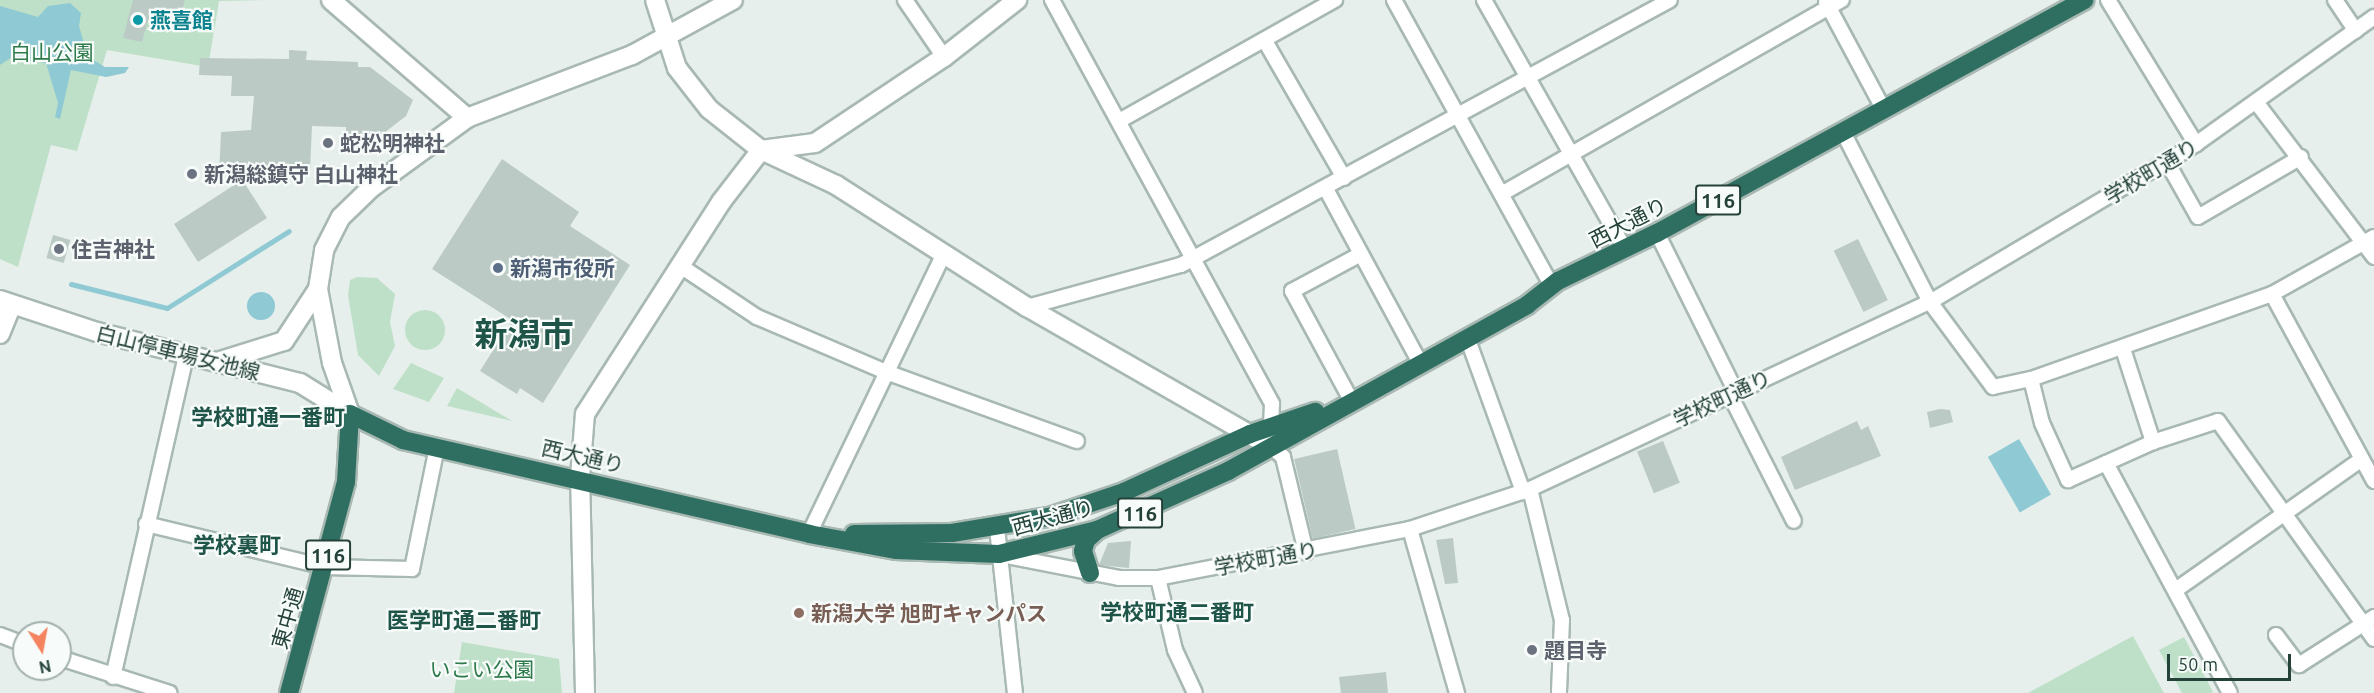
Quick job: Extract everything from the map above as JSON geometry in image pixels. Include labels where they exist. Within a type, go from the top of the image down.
[{"type":"highway","name":"西大通り","points":[[350,414],[403,440],[580,477],[809,534],[896,550],[999,554],[1097,530],[1218,476],[1467,337],[1552,286],[1657,233],[2085,0]]},
{"type":"highway","name":"西大通り","points":[[809,534],[952,533],[997,528],[1089,506],[1250,434],[1351,400]]},
{"type":"highway","name":"東中通","points":[[289,693],[325,567],[346,482],[350,414]]},
{"type":"highway","points":[[1090,573],[1083,551],[1086,540],[1097,530]]},
{"type":"street","points":[[331,0],[466,118]]},
{"type":"street","points":[[655,0],[665,38],[677,68],[695,92],[761,150],[836,185],[1027,306],[1250,434],[1283,457],[1306,552]]},
{"type":"street","points":[[350,414],[332,363],[318,289],[324,250],[341,217],[370,188],[466,118],[665,38],[733,0]]},
{"type":"street","points":[[905,0],[944,57]]},
{"type":"street","points":[[585,693],[580,477],[585,414],[682,267],[721,202],[761,150],[814,143],[944,57],[1017,0]]},
{"type":"street","points":[[1052,0],[1195,257],[1272,404],[1270,446]]},
{"type":"street","points":[[1119,122],[1335,0]]},
{"type":"street","points":[[1394,0],[1552,286]]},
{"type":"street","points":[[1484,0],[1625,249]]},
{"type":"street","points":[[1027,306],[1195,257],[1326,189],[1458,114],[1670,0]]},
{"type":"street","points":[[1503,194],[1827,4],[1842,0]]},
{"type":"street","points":[[2108,0],[2196,144]]},
{"type":"street","points":[[2335,0],[2356,31]]},
{"type":"street","points":[[1827,4],[1884,110]]},
{"type":"street","name":"学校町通り","points":[[999,554],[1090,573],[1158,578],[1306,552],[1410,529],[1527,490],[1930,302],[2196,144],[2374,17]]},
{"type":"street","points":[[1265,41],[1344,178]]},
{"type":"street","points":[[2256,102],[2369,241],[2374,257]]},
{"type":"street","points":[[1843,132],[1930,302],[1994,387],[2031,380],[2272,294],[2369,241]]},
{"type":"street","points":[[2167,162],[2198,217],[2301,157]]},
{"type":"street","points":[[1326,189],[1420,363]]},
{"type":"street","points":[[1657,233],[1794,521]]},
{"type":"street","points":[[809,534],[944,253]]},
{"type":"street","points":[[1351,400],[1292,291],[1361,254]]},
{"type":"street","points":[[682,267],[757,317],[886,372],[1077,441]]},
{"type":"street","points":[[218,362],[284,341],[318,289]]},
{"type":"street","points":[[2272,294],[2374,481]]},
{"type":"street","points":[[0,334],[6,303]]},
{"type":"street","name":"白山停車場女池線","points":[[6,303],[186,355],[300,383],[350,414]]},
{"type":"street","points":[[1467,337],[1527,490],[1562,620],[1559,693]]},
{"type":"street","points":[[2123,349],[2153,442]]},
{"type":"street","points":[[113,677],[186,355]]},
{"type":"street","points":[[2031,380],[2042,423],[2068,480],[2153,442],[2218,421],[2285,513],[2369,621],[2374,639]]},
{"type":"street","points":[[146,524],[325,567],[412,569],[437,447]]},
{"type":"street","points":[[2177,589],[2362,459]]},
{"type":"street","points":[[2106,463],[2177,589],[2230,693]]},
{"type":"street","points":[[997,528],[1015,693]]},
{"type":"street","points":[[1410,529],[1457,693]]},
{"type":"street","points":[[1158,578],[1175,650],[1195,693]]},
{"type":"street","points":[[2276,634],[2299,665],[2369,621]]},
{"type":"street","points":[[72,662],[170,693]]},
{"type":"green space","name":"白山公園","points":[[0,0],[268,0],[219,1],[208,67],[107,50],[77,151],[51,145],[18,267],[0,259]]},
{"type":"green space","points":[[357,277],[377,278],[395,294],[390,322],[395,346],[379,376],[358,355],[348,295],[350,280]]},
{"type":"green space","points":[[425,310],[439,316],[445,330],[439,344],[425,350],[411,344],[405,330],[411,316]]},
{"type":"green space","points":[[411,363],[444,378],[429,402],[393,389]]},
{"type":"green space","points":[[457,388],[512,421],[447,406]]},
{"type":"green space","points":[[2133,636],[2164,693],[2028,693]]},
{"type":"green space","points":[[2184,637],[2213,692],[2182,693],[2159,650]]},
{"type":"green space","name":"いこい公園","points":[[462,642],[559,659],[562,693],[454,693]]},
{"type":"water","points":[[70,3],[81,13],[79,26],[88,57],[105,67],[129,67],[125,73],[106,77],[71,70],[60,119],[55,117],[58,103],[46,63],[12,57],[0,65],[0,6],[38,17],[48,6]]},
{"type":"water","points":[[261,292],[271,296],[275,306],[271,316],[261,320],[251,316],[247,306],[251,296]]},
{"type":"water","points":[[2019,439],[2051,494],[2020,512],[1988,457]]},
{"type":"building","name":"燕喜館","points":[[133,0],[185,0],[180,16],[157,10],[154,21],[148,20],[142,42],[123,38]]},
{"type":"building","points":[[289,50],[307,51],[306,60],[358,62],[358,67],[370,67],[413,100],[406,116],[371,143],[370,134],[346,134],[346,127],[312,126],[310,170],[279,169],[279,182],[243,181],[267,218],[198,262],[174,224],[248,176],[219,175],[221,132],[251,130],[254,96],[231,96],[232,76],[199,75],[200,58],[289,59]]},
{"type":"building","points":[[502,159],[579,212],[570,226],[630,265],[543,403],[520,388],[517,394],[480,371],[512,320],[432,269]]},
{"type":"building","name":"住吉神社","points":[[53,235],[70,240],[64,263],[46,258]]},
{"type":"building","points":[[1858,239],[1888,300],[1864,312],[1834,251]]},
{"type":"building","points":[[1940,409],[1950,410],[1953,422],[1930,428],[1927,412]]},
{"type":"building","points":[[1857,421],[1861,430],[1868,426],[1881,456],[1795,490],[1781,457]]},
{"type":"building","points":[[1663,441],[1680,483],[1654,493],[1637,451]]},
{"type":"building","points":[[1337,449],[1355,529],[1313,539],[1294,459]]},
{"type":"building","points":[[1453,538],[1458,583],[1445,584],[1436,540]]},
{"type":"building","points":[[1131,541],[1129,568],[1099,565],[1108,543]]},
{"type":"building","points":[[1386,672],[1388,693],[1341,693],[1339,677]]},
{"type":"waterway","points":[[71,284],[167,308],[289,231]]},
{"type":"place","name":"燕喜館","points":[[138,20]]},
{"type":"place","name":"蛇松明神社","points":[[328,143]]},
{"type":"place","name":"新潟総鎮守 白山神社","points":[[192,174]]},
{"type":"place","name":"住吉神社","points":[[59,249]]},
{"type":"place","name":"新潟市役所","points":[[498,268]]},
{"type":"place","name":"新潟大学 旭町キャンパス","points":[[799,613]]},
{"type":"place","name":"題目寺","points":[[1532,650]]},
{"type":"district","name":"新潟市","points":[[524,334]]},
{"type":"district","name":"学校町通一番町","points":[[268,417]]},
{"type":"district","name":"学校裏町","points":[[237,545]]},
{"type":"district","name":"学校町通二番町","points":[[1177,612]]},
{"type":"district","name":"医学町通二番町","points":[[464,620]]}]
